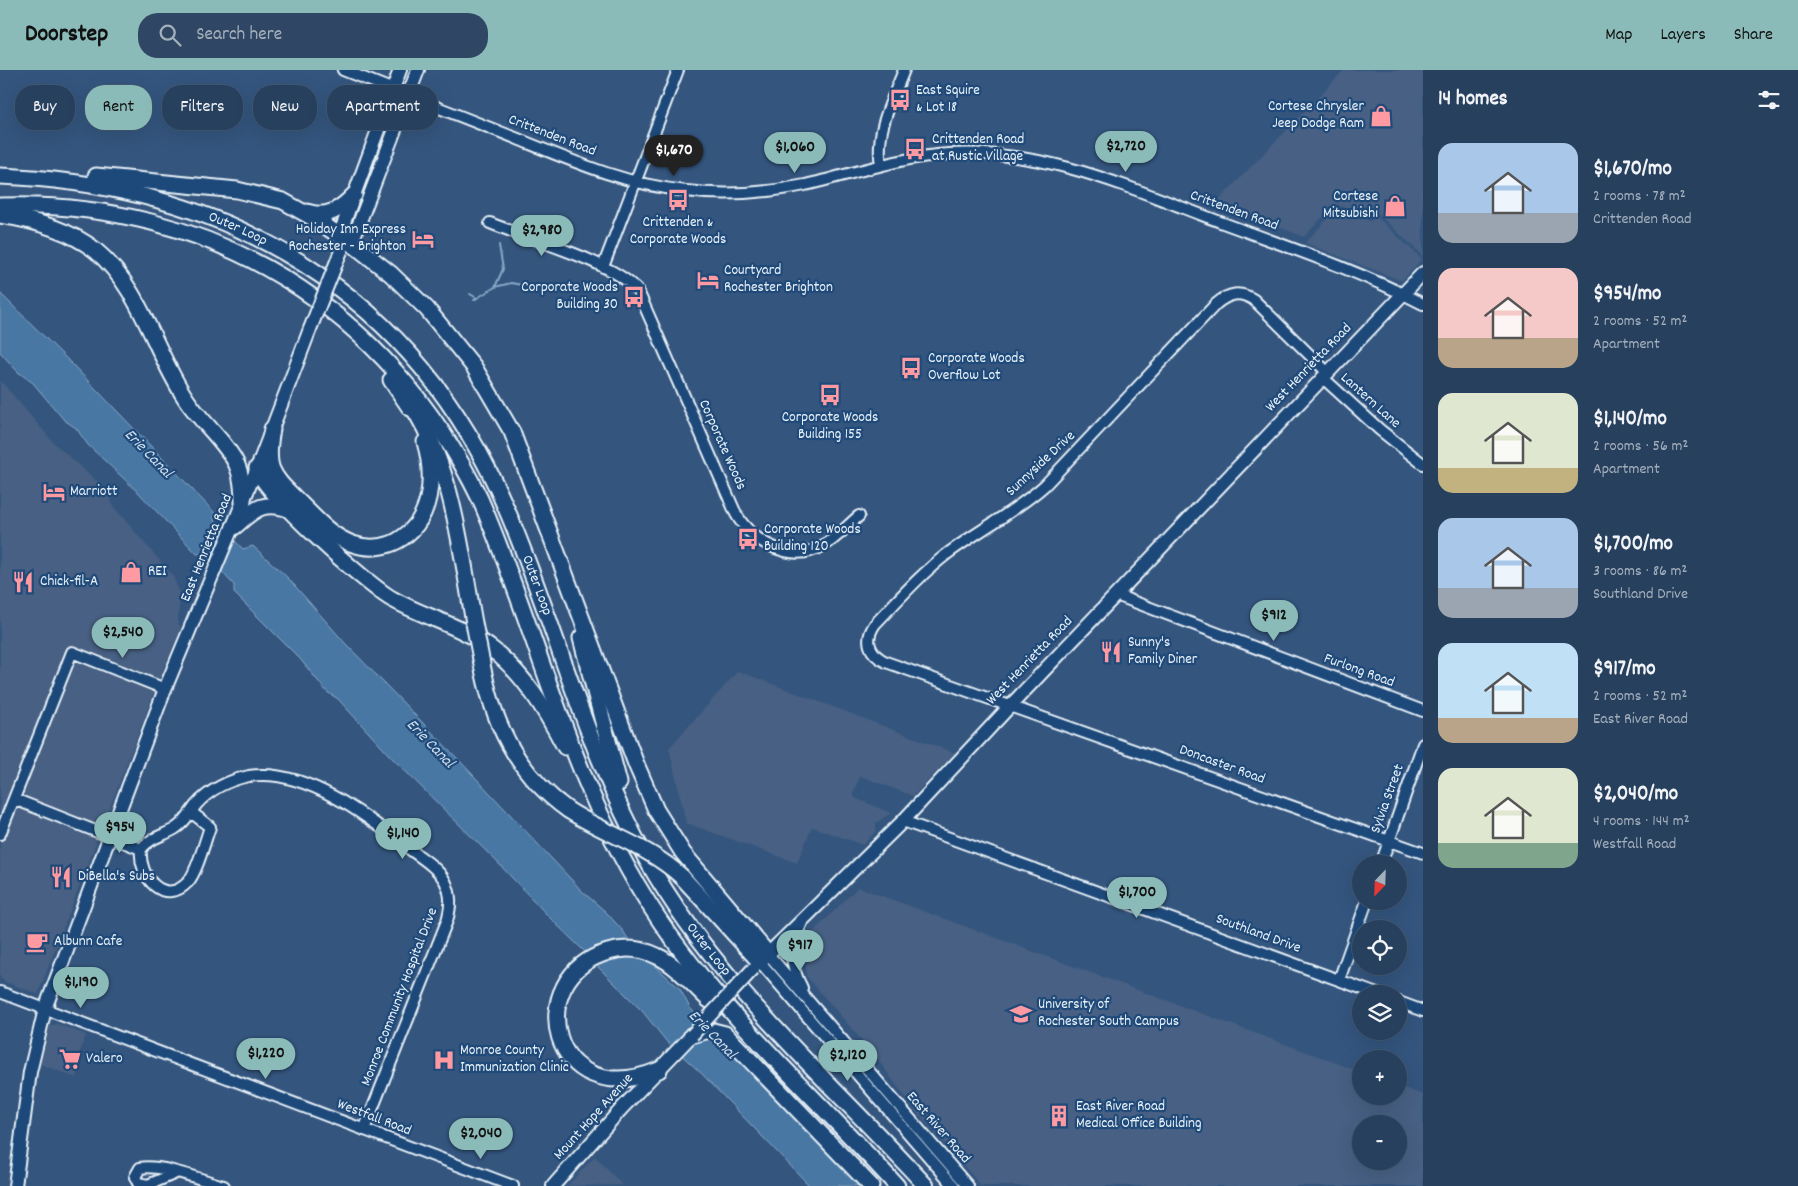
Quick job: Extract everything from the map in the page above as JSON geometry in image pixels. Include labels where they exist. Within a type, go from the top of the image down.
[{"type":"highway","points":[[0,172],[53,172],[237,190],[268,196],[311,213],[327,214],[338,209],[354,195]]},
{"type":"highway","name":"Outer Loop","points":[[0,176],[58,180],[114,189],[157,199],[219,220],[276,248],[320,275],[370,314],[398,340],[423,368],[454,410],[495,482],[522,546],[600,759],[636,839],[681,914],[727,974],[926,1186]]},
{"type":"highway","name":"Outer Loop","points":[[0,206],[58,206],[126,216],[193,235],[250,260],[305,291],[359,332],[403,378],[444,433],[472,482],[494,533],[579,764],[601,817],[633,878],[674,942],[718,997],[897,1186]]},
{"type":"highway","points":[[293,206],[343,245],[391,274],[418,300],[474,367],[494,399],[514,438],[636,764],[656,810],[690,862],[761,961]]},
{"type":"highway","points":[[0,215],[28,220],[63,231],[90,247],[114,268],[132,294],[179,389],[237,465],[248,507]]},
{"type":"highway","points":[[250,260],[323,310],[359,344],[417,412],[440,461],[451,497],[490,702],[508,743],[539,785],[568,810],[650,853],[682,877],[761,961]]},
{"type":"highway","points":[[272,429],[268,456],[272,473],[315,518],[335,535],[353,544],[371,547],[389,544],[410,531],[422,516],[429,495],[431,469],[419,426],[391,380]]},
{"type":"highway","points":[[257,468],[262,480],[290,509],[379,591],[408,607],[463,630],[486,644],[513,668],[549,719],[601,817]]},
{"type":"highway","points":[[234,527],[248,507],[277,505],[290,509]]},
{"type":"highway","points":[[556,549],[611,758],[636,839]]},
{"type":"highway","points":[[659,1070],[637,1077],[613,1080],[591,1074],[575,1064],[564,1049],[557,1024],[559,1003],[566,985],[586,963],[611,951],[639,950],[656,955],[670,964],[804,1088]]},
{"type":"highway","points":[[692,1035],[714,1030],[725,1034],[871,1186]]},
{"type":"main road","name":"East Henrietta Road","points":[[395,85],[400,70]]},
{"type":"main road","name":"East Henrietta Road","points":[[412,85],[418,70]]},
{"type":"main road","name":"East Henrietta Road","points":[[248,507],[257,468],[343,245],[342,228],[378,130]]},
{"type":"main road","name":"East Henrietta Road","points":[[343,245],[355,234],[395,130]]},
{"type":"main road","name":"West Henrietta Road","points":[[659,1070],[761,961],[903,821],[1011,705],[1423,273]]},
{"type":"main road","name":"East Henrietta Road","points":[[15,1186],[30,1072],[45,1009],[108,836],[165,689],[234,527]]},
{"type":"main road","name":"Mount Hope Avenue","points":[[553,1186],[659,1070]]},
{"type":"street","name":"Crittenden Road","points":[[344,70],[381,85]]},
{"type":"street","points":[[603,267],[678,70]]},
{"type":"street","points":[[881,165],[879,145],[882,128],[904,70]]},
{"type":"street","name":"Crittenden Road","points":[[438,108],[576,162],[636,182],[690,192],[749,192],[803,185],[881,165],[933,156],[971,153],[1009,155],[1060,164],[1096,175],[1320,259],[1404,294],[1423,304]]},
{"type":"street","name":"Corporate Woods","points":[[490,223],[603,267],[624,278],[641,297],[736,514],[755,538],[774,548],[814,550],[830,541],[859,516]]},
{"type":"street","name":"Sunnyside Drive","points":[[1011,705],[881,660],[874,654],[869,644],[872,629],[938,561],[1017,508],[1045,485],[1216,304],[1227,296],[1241,294],[1254,300],[1325,375]]},
{"type":"street","name":"Lantern Lane","points":[[1325,375],[1380,430],[1423,464]]},
{"type":"street","name":"Furlong Road","points":[[1116,595],[1423,711]]},
{"type":"street","points":[[0,834],[72,652],[165,689]]},
{"type":"street","name":"Doncaster Road","points":[[1011,705],[1423,853]]},
{"type":"street","name":"Sylvia Street","points":[[1384,855],[1423,744]]},
{"type":"street","name":"Monroe Community Hospital Drive","points":[[141,849],[146,842],[178,827],[206,795],[233,781],[249,776],[285,777],[321,792],[360,812],[433,868],[444,880],[451,902],[447,921],[364,1130]]},
{"type":"street","points":[[14,799],[141,849],[140,860],[143,872],[156,887],[172,890],[182,887],[190,880],[210,827],[191,812]]},
{"type":"street","name":"Southland Drive","points":[[903,821],[1353,985]]},
{"type":"street","points":[[1340,980],[1364,910]]},
{"type":"street","points":[[806,917],[794,940],[791,957],[797,978],[813,1006]]},
{"type":"street","name":"East River Road","points":[[761,961],[813,1006],[968,1186]]},
{"type":"street","name":"East River Road","points":[[761,961],[954,1186]]},
{"type":"street","name":"Westfall Road","points":[[0,992],[513,1186]]},
{"type":"street","points":[[1407,1005],[1423,1011]]},
{"type":"street","points":[[176,1173],[224,1186]]},
{"type":"shaded area","points":[[1344,70],[1423,70],[1423,256],[1374,210],[1368,217],[1335,204],[1304,237],[1217,202]]},
{"type":"shaded area","points":[[1337,208],[1370,221],[1376,216],[1422,259],[1402,281],[1305,243]]},
{"type":"shaded area","points":[[0,380],[55,444],[109,492],[112,505],[173,576],[180,594],[178,623],[181,628],[152,698],[38,994],[5,982],[0,978]]},
{"type":"shaded area","points":[[738,671],[955,753],[913,796],[860,776],[853,794],[855,798],[891,813],[876,823],[876,831],[863,845],[812,827],[797,863],[686,823],[669,748]]},
{"type":"shaded area","name":"University of Rochester South Campus","points":[[858,887],[1352,1069],[1352,1105],[1407,1105],[1407,1089],[1423,1095],[1423,1186],[981,1186],[912,1106],[872,1052],[806,976],[807,938]]},
{"type":"shaded area","points":[[57,1024],[86,1035],[75,1065],[79,1067],[76,1078],[40,1064],[48,1029],[51,1025]]},
{"type":"shaded area","points":[[595,1156],[622,1185],[567,1186]]},
{"type":"water","name":"Erie Canal","points":[[0,293],[70,362],[215,513],[214,520],[243,549],[253,546],[288,578],[345,643],[458,759],[583,892],[606,912],[623,931],[637,952],[648,959],[680,989],[690,1008],[862,1186],[810,1186],[701,1073],[666,1041],[643,1012],[498,863],[390,756],[338,699],[327,692],[300,659],[234,593],[234,585],[204,553],[197,554],[138,492],[88,445],[76,428],[64,420],[33,383],[18,372],[0,352]]},
{"type":"waterway","points":[[474,300],[495,287],[503,269],[499,245]]},
{"type":"waterway","points":[[495,287],[511,283],[522,285]]},
{"type":"waterway","points":[[470,294],[477,298]]},
{"type":"place","name":"East Squire & Lot 18","points":[[900,100]]},
{"type":"place","name":"Cortese Chrysler Jeep Dodge Ram","points":[[1381,116]]},
{"type":"place","name":"Crittenden Road at Rustic Village","points":[[915,149]]},
{"type":"place","name":"Crittenden & Corporate Woods","points":[[678,200]]},
{"type":"place","name":"Cortese Mitsubishi","points":[[1395,206]]},
{"type":"place","name":"Holiday Inn Express Rochester - Brighton","points":[[423,239]]},
{"type":"place","name":"Courtyard Rochester Brighton","points":[[708,280]]},
{"type":"place","name":"Corporate Woods Building 30","points":[[634,297]]},
{"type":"place","name":"Corporate Woods Overflow Lot","points":[[911,368]]},
{"type":"place","name":"Corporate Woods Building 155","points":[[830,395]]},
{"type":"place","name":"Marriott","points":[[54,492]]},
{"type":"place","name":"Corporate Woods Building 120","points":[[748,539]]},
{"type":"place","name":"REI","points":[[131,572]]},
{"type":"place","name":"Chick-fil-A","points":[[23,582]]},
{"type":"place","name":"Sunny's Family Diner","points":[[1111,652]]},
{"type":"place","name":"DiBella's Subs","points":[[61,877]]},
{"type":"place","name":"Albunn Cafe","points":[[37,942]]},
{"type":"place","name":"University of Rochester South Campus","points":[[1021,1014]]},
{"type":"place","name":"Valero","points":[[70,1059]]},
{"type":"place","name":"Monroe County Immunization Clinic","points":[[444,1060]]},
{"type":"place","name":"East River Road Medical Office Building","points":[[1059,1116]]}]
